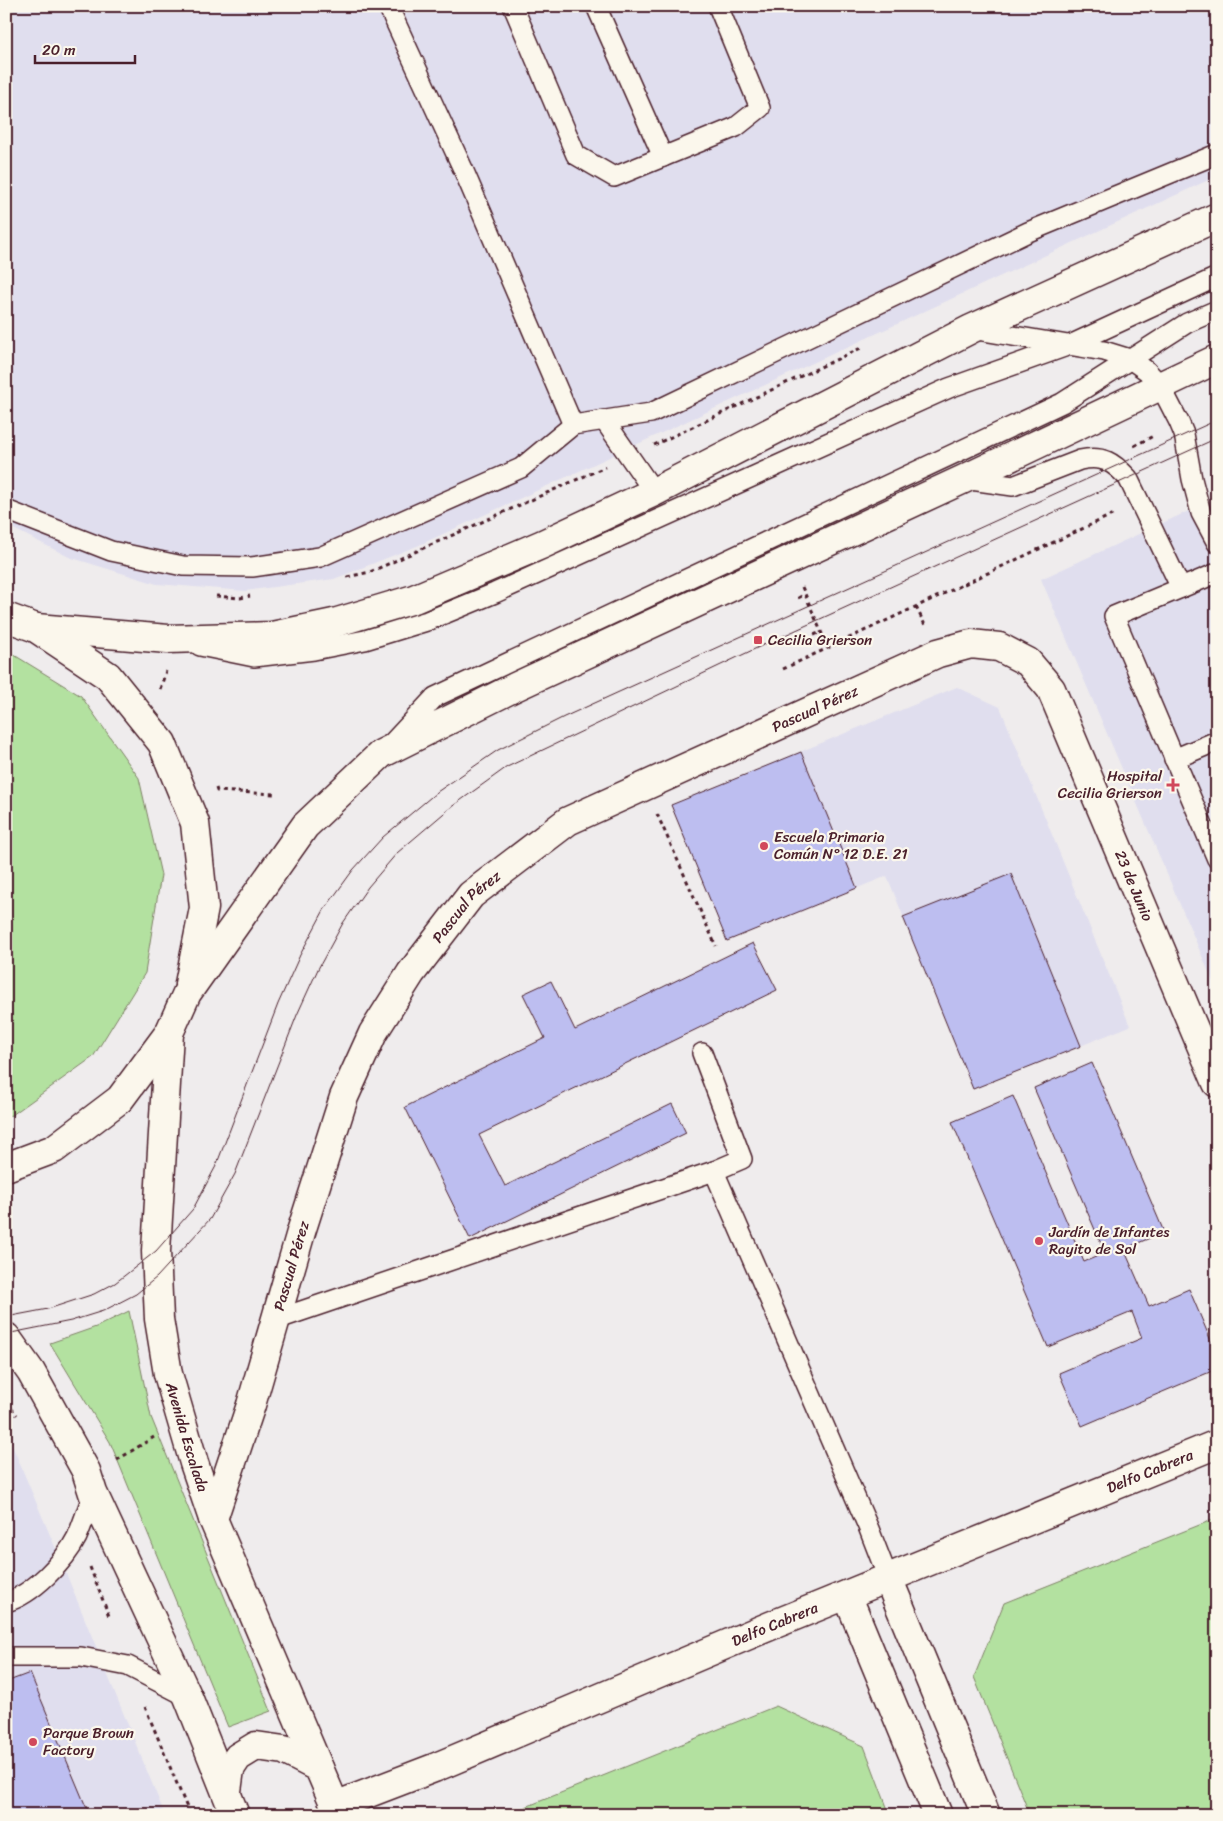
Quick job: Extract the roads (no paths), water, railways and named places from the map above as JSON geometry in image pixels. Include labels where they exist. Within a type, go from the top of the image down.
[{"type":"main road","points":[[36,628],[168,639],[272,636],[334,623],[414,600],[543,544],[654,492],[971,329],[1217,217]]},
{"type":"main road","points":[[6,1167],[54,1149],[120,1099],[169,1033],[187,993],[305,826],[382,754],[516,687],[1217,359]]},
{"type":"main road","points":[[6,617],[36,628],[108,676],[162,743],[196,823],[204,908],[187,993]]},
{"type":"main road","name":"Pascual Pérez","points":[[214,1519],[252,1405],[275,1320],[344,1096],[374,1033],[411,972],[471,896],[568,821],[938,652],[971,644],[999,647],[1028,662],[1051,689]]},
{"type":"main road","name":"23 de Junio","points":[[1051,689],[1217,1083]]},
{"type":"main road","name":"Avenida Escalada","points":[[169,1033],[156,1251],[159,1319],[168,1374],[194,1463],[214,1519],[337,1810]]},
{"type":"main road","points":[[6,1337],[31,1372],[86,1471],[93,1493],[188,1697],[231,1803]]},
{"type":"main road","name":"Delfo Cabrera","points":[[337,1810],[847,1595],[1217,1444]]},
{"type":"main road","points":[[888,1578],[986,1815]]},
{"type":"main road","points":[[847,1595],[938,1815]]},
{"type":"main road","points":[[231,1803],[230,1769],[238,1757],[256,1746],[284,1750],[319,1768]]},
{"type":"lane","points":[[388,6],[463,169],[573,425]]},
{"type":"lane","points":[[513,6],[576,155],[614,177],[736,127],[760,108],[718,6]]},
{"type":"lane","points":[[596,6],[663,157]]},
{"type":"lane","points":[[6,510],[111,551],[184,566],[252,567],[320,557],[521,468],[573,425],[651,413],[1028,232],[1217,154]]},
{"type":"lane","points":[[168,639],[254,657],[314,650],[356,642],[427,621],[495,593],[949,388],[1070,345],[1217,277]]},
{"type":"lane","points":[[382,754],[435,697],[1062,403],[1187,323],[1217,310]]},
{"type":"lane","points":[[971,329],[1104,351],[1130,359],[1147,371],[1160,385],[1169,400],[1184,434],[1192,479],[1201,513],[1217,543]]},
{"type":"lane","points":[[604,420],[654,492]]},
{"type":"lane","points":[[964,479],[1013,486],[1080,460],[1090,458],[1104,460],[1116,465],[1128,478],[1181,588]]},
{"type":"lane","points":[[1217,573],[1114,616],[1217,858]]},
{"type":"lane","points":[[1174,759],[1217,741]]},
{"type":"lane","points":[[275,1320],[714,1171],[742,1159],[702,1053]]},
{"type":"lane","points":[[714,1171],[869,1529],[888,1578]]},
{"type":"lane","points":[[6,1602],[15,1600],[46,1578],[72,1546],[78,1536],[93,1493]]},
{"type":"lane","points":[[6,1657],[81,1657],[128,1666],[188,1697]]},
{"type":"tram line","points":[[6,1317],[48,1309],[94,1294],[115,1283],[156,1251],[193,1209],[216,1166],[278,1004],[300,955],[324,910],[353,870],[383,837],[437,792],[498,750],[564,717],[1217,420]]},
{"type":"tram line","points":[[6,1334],[71,1321],[103,1311],[136,1294],[157,1277],[210,1219],[235,1174],[297,1015],[318,969],[343,923],[368,887],[397,853],[450,808],[507,767],[761,646],[1217,438]]},
{"type":"place","name":"Cecilia Grierson","points":[[758,640]]},
{"type":"place","name":"Hospital Cecilia Grierson","points":[[1173,785]]},
{"type":"place","name":"Escuela Primaria Común N° 12 D.E. 21","points":[[764,846]]},
{"type":"place","name":"Jardín de Infantes Rayito de Sol","points":[[1039,1241]]},
{"type":"place","name":"Parque Brown Factory","points":[[33,1742]]}]
